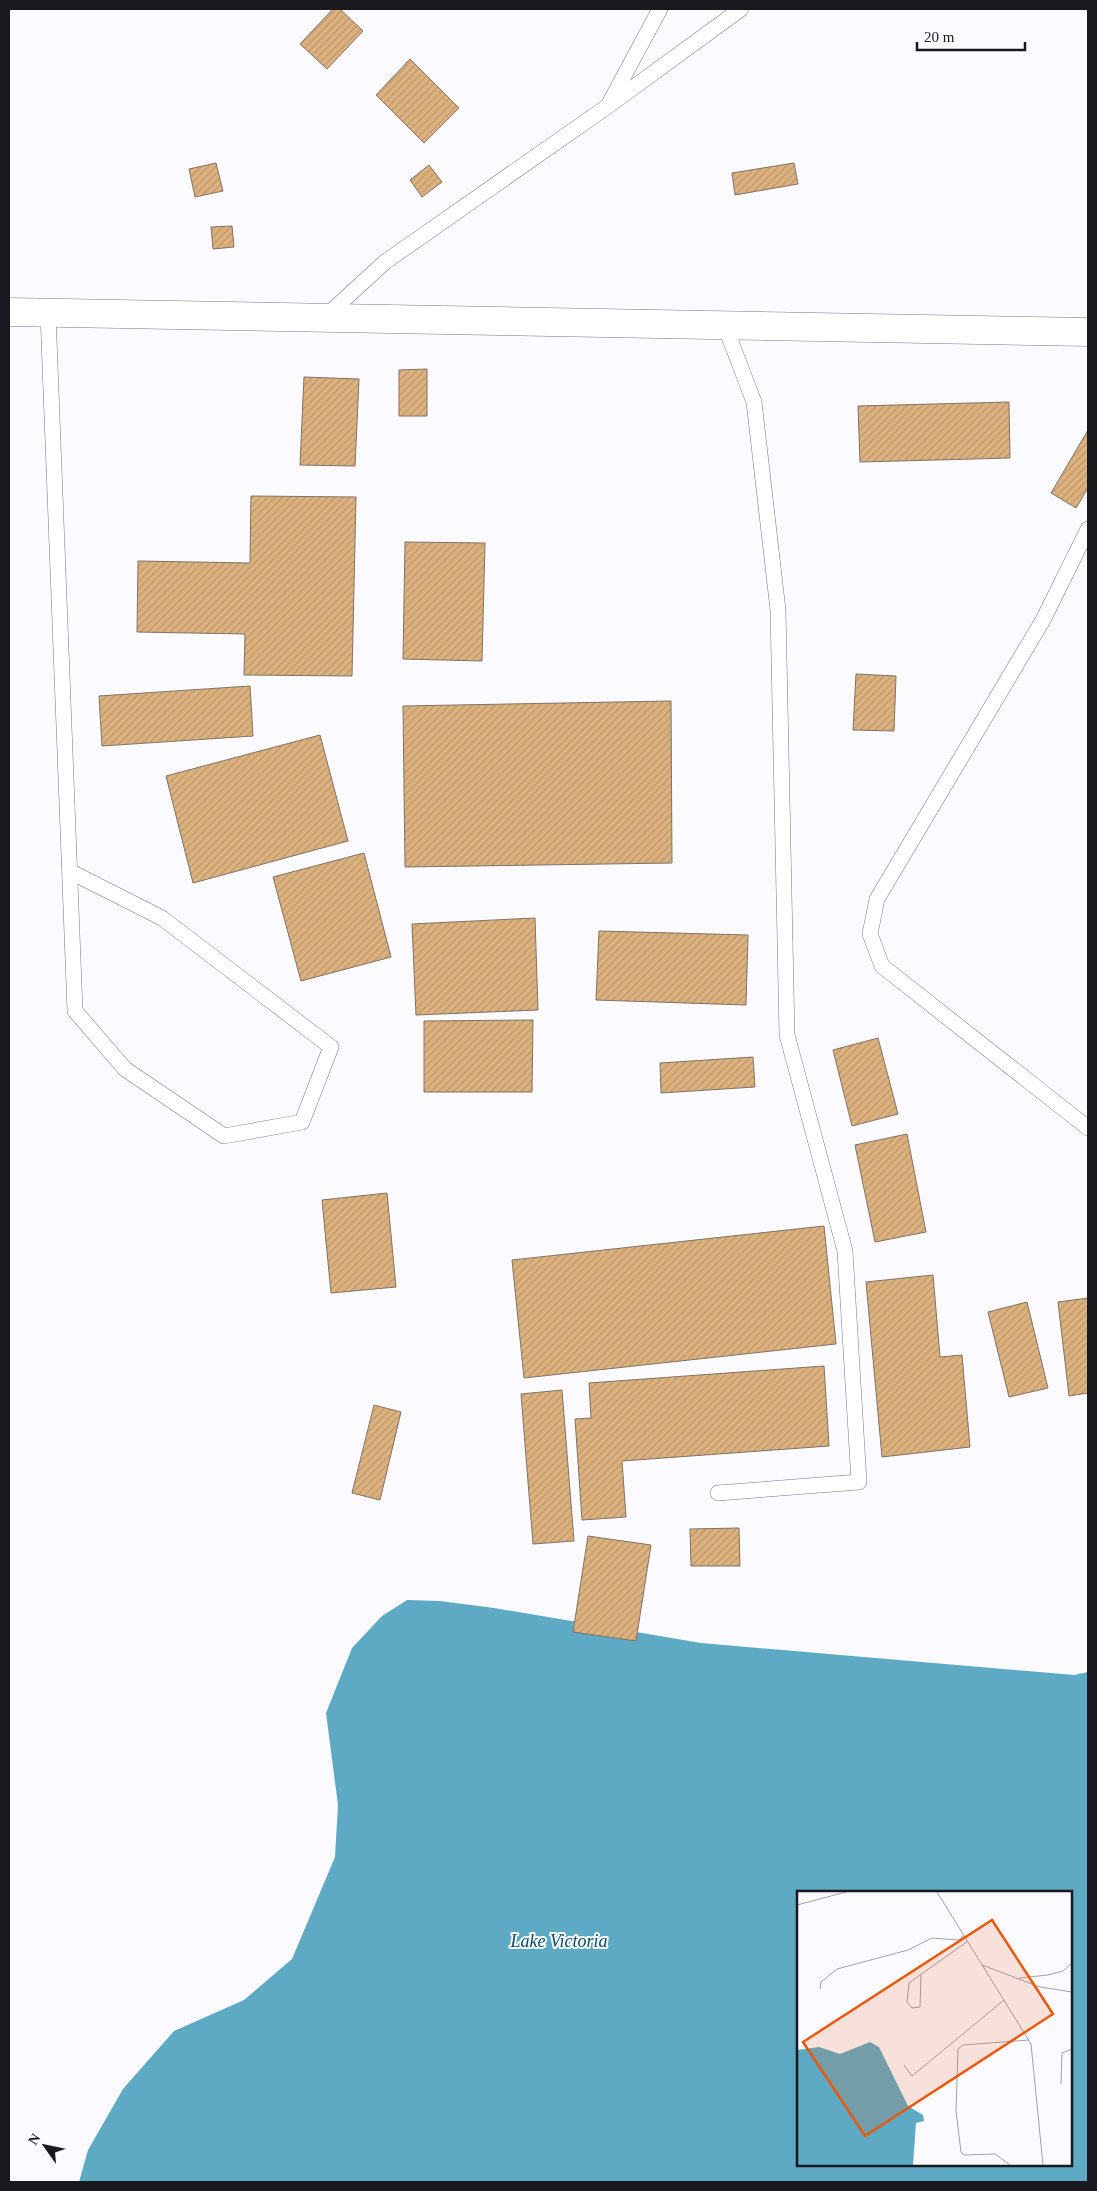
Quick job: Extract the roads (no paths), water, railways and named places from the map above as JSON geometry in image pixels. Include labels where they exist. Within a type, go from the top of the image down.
[{"type":"street","points":[[9,312],[1088,332]]},
{"type":"lane","points":[[608,106],[660,9]]},
{"type":"lane","points":[[324,318],[385,262],[608,106],[740,9]]},
{"type":"lane","points":[[48,313],[75,1011],[125,1069],[224,1136],[302,1122],[331,1047],[162,918],[71,872]]},
{"type":"lane","points":[[718,1493],[859,1482],[845,1251],[787,1035],[778,610],[754,402],[725,326]]},
{"type":"lane","points":[[1088,529],[1043,620],[877,899],[870,934],[882,966],[1088,1128]]},
{"type":"water","name":"Lake Victoria","points":[[407,1600],[440,1601],[494,1608],[701,1643],[1074,1675],[1088,1672],[1088,2182],[79,2182],[88,2150],[123,2089],[174,2031],[244,2000],[292,1959],[335,1857],[338,1805],[326,1713],[352,1648],[382,1616]]}]
